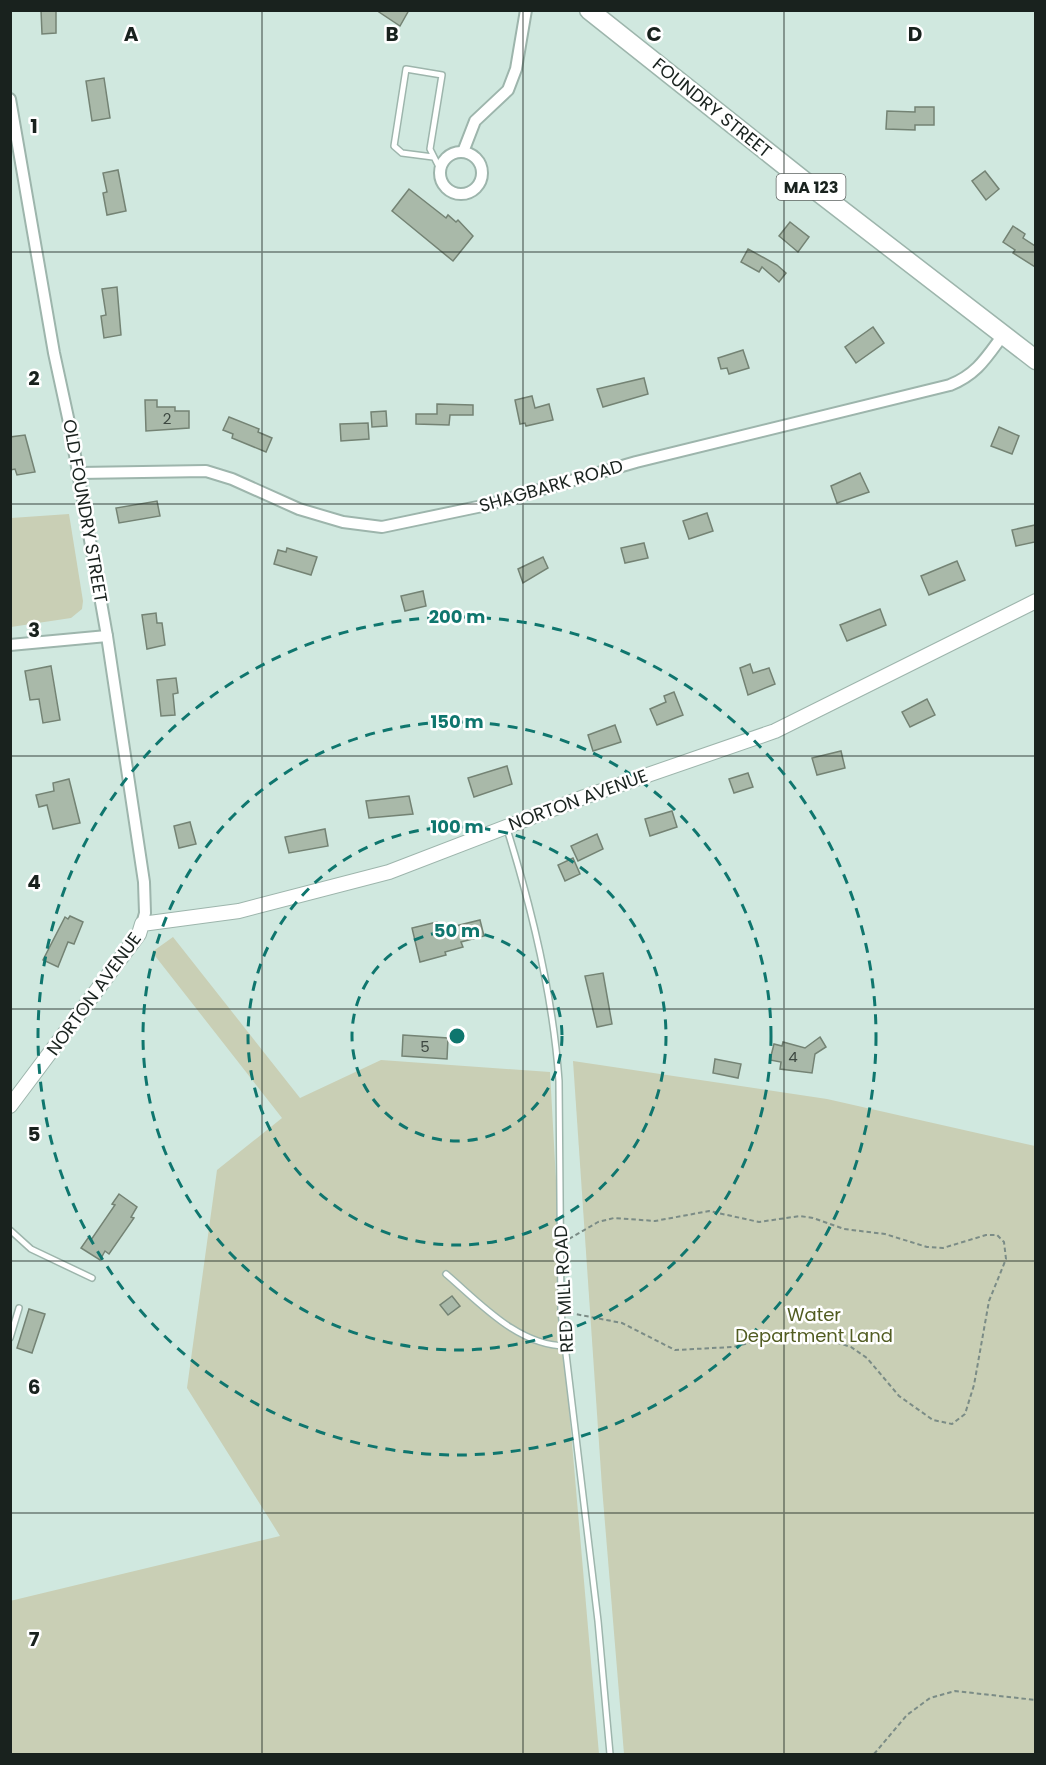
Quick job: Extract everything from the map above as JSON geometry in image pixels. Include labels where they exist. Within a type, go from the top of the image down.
[{"type":"highway","name":"FOUNDRY STREET","points":[[589,10],[1035,360]]},
{"type":"street","points":[[463,152],[475,121],[508,90],[516,69],[526,10]]},
{"type":"street","name":"OLD FOUNDRY STREET","points":[[10,99],[54,353],[79,473],[107,636],[144,882],[146,913],[142,924]]},
{"type":"street","points":[[463,152],[476,158],[482,171],[481,178],[473,190],[467,193],[453,193],[442,183],[440,169],[446,158],[463,152]]},
{"type":"street","name":"SHAGBARK ROAD","points":[[79,473],[212,472],[299,509],[343,522],[381,527],[487,505],[636,462],[950,385],[968,378],[979,368],[1003,335]]},
{"type":"street","name":"NORTON AVENUE","points":[[10,1106],[122,959],[139,934],[142,924],[239,911],[379,874],[687,760],[775,731],[1035,601]]},
{"type":"street","points":[[10,645],[107,636]]},
{"type":"lane","points":[[433,157],[402,153],[394,146],[406,69],[442,75],[430,149],[440,169]]},
{"type":"lane","name":"RED MILL ROAD","points":[[507,827],[524,888],[557,1048],[561,1312],[598,1621],[610,1755]]},
{"type":"lane","points":[[10,1230],[31,1249],[93,1278]]},
{"type":"lane","points":[[446,1274],[520,1333],[551,1345],[566,1346]]},
{"type":"lane","points":[[10,1338],[19,1308]]},
{"type":"path","points":[[559,1245],[598,1222],[614,1218],[655,1221],[709,1211],[759,1222],[800,1216],[813,1218],[844,1229],[885,1234],[927,1246],[943,1248],[987,1235],[997,1235],[1004,1242],[1006,1259],[989,1301],[974,1385],[965,1414],[952,1424],[933,1420],[899,1396],[867,1358],[851,1347],[816,1336],[794,1332],[733,1347],[675,1350],[622,1323],[561,1312]]},
{"type":"path","points":[[874,1755],[907,1715],[930,1698],[955,1691],[1035,1700]]},
{"type":"green space","points":[[69,514],[83,601],[82,609],[71,618],[11,627],[11,518]]},
{"type":"green space","points":[[173,937],[300,1098],[381,1060],[550,1072],[568,1397],[599,1754],[11,1754],[10,1601],[280,1536],[187,1388],[217,1170],[282,1118],[152,952]]},
{"type":"green space","name":"Water Department Land","points":[[573,1061],[827,1099],[1035,1146],[1035,1754],[624,1754],[602,1487]]},
{"type":"building","points":[[41,10],[56,10],[56,33],[42,34]]},
{"type":"building","points":[[376,10],[409,10],[400,26]]},
{"type":"building","points":[[104,78],[110,118],[92,121],[86,81]]},
{"type":"building","points":[[915,107],[934,107],[934,125],[915,125],[915,130],[886,129],[887,111],[915,112]]},
{"type":"building","points":[[118,170],[126,211],[107,215],[103,193],[107,192],[103,173]]},
{"type":"building","points":[[985,171],[999,189],[986,200],[972,181]]},
{"type":"building","points":[[409,189],[446,218],[448,215],[456,222],[458,220],[473,236],[453,261],[392,211]]},
{"type":"building","points":[[790,222],[809,237],[798,252],[779,236]]},
{"type":"building","points":[[1013,226],[1025,234],[1023,238],[1035,246],[1035,267],[1013,253],[1015,250],[1003,242]]},
{"type":"building","points":[[748,249],[777,265],[786,273],[779,282],[762,267],[759,272],[741,262]]},
{"type":"building","points":[[117,287],[121,335],[104,338],[101,316],[106,315],[102,289]]},
{"type":"building","points":[[873,327],[884,343],[856,363],[845,347]]},
{"type":"building","points":[[743,350],[749,368],[729,374],[727,368],[721,369],[718,358]]},
{"type":"building","points":[[644,378],[648,394],[603,407],[597,389]]},
{"type":"building","points":[[532,396],[535,408],[549,404],[553,420],[526,426],[525,423],[520,424],[515,400]]},
{"type":"building","points":[[145,400],[157,400],[157,407],[175,407],[175,411],[189,411],[189,428],[146,431]]},
{"type":"building","points":[[437,404],[473,405],[473,415],[450,415],[449,425],[416,424],[416,414],[437,414]]},
{"type":"building","points":[[386,411],[387,426],[372,427],[371,412]]},
{"type":"building","points":[[229,417],[259,429],[258,432],[272,438],[266,452],[232,438],[233,434],[223,430]]},
{"type":"building","points":[[368,423],[369,439],[341,441],[340,424]]},
{"type":"building","points":[[999,427],[1019,436],[1012,454],[991,446]]},
{"type":"building","points":[[25,435],[35,472],[17,475],[15,469],[10,470],[10,437]]},
{"type":"building","points":[[860,473],[869,492],[837,503],[831,486]]},
{"type":"building","points":[[157,501],[160,516],[119,523],[116,508]]},
{"type":"building","points":[[707,513],[713,531],[689,539],[683,521]]},
{"type":"building","points":[[1035,525],[1035,542],[1016,546],[1012,530]]},
{"type":"building","points":[[644,543],[648,558],[625,563],[621,548]]},
{"type":"building","points":[[287,548],[317,557],[311,575],[274,564],[278,550],[286,552]]},
{"type":"building","points":[[543,557],[548,568],[523,583],[518,569]]},
{"type":"building","points":[[957,561],[965,580],[929,595],[921,576]]},
{"type":"building","points":[[423,591],[426,606],[405,611],[401,596]]},
{"type":"building","points":[[880,609],[886,625],[847,641],[840,625]]},
{"type":"building","points":[[156,613],[157,623],[162,623],[165,645],[147,649],[142,615]]},
{"type":"building","points":[[750,664],[753,673],[769,668],[775,684],[748,695],[740,668]]},
{"type":"building","points":[[51,666],[60,720],[43,723],[39,699],[30,700],[25,671]]},
{"type":"building","points":[[176,678],[178,693],[173,694],[175,715],[161,716],[157,680]]},
{"type":"building","points":[[674,692],[683,715],[657,725],[650,709],[666,702],[664,696]]},
{"type":"building","points":[[927,699],[935,715],[910,727],[902,712]]},
{"type":"building","points":[[615,725],[621,742],[593,751],[588,735]]},
{"type":"building","points":[[841,751],[845,768],[817,775],[812,758]]},
{"type":"building","points":[[507,766],[512,784],[474,797],[468,778]]},
{"type":"building","points":[[748,773],[753,787],[734,793],[729,779]]},
{"type":"building","points":[[69,779],[80,823],[53,829],[47,805],[39,807],[36,795],[54,791],[53,783]]},
{"type":"building","points":[[409,796],[413,814],[369,818],[366,801]]},
{"type":"building","points":[[672,811],[677,827],[650,836],[645,819]]},
{"type":"building","points":[[190,822],[196,844],[179,848],[174,826]]},
{"type":"building","points":[[325,829],[328,846],[289,853],[285,837]]},
{"type":"building","points":[[597,834],[603,849],[578,861],[571,846]]},
{"type":"building","points":[[573,858],[580,874],[565,881],[558,865]]},
{"type":"building","points":[[70,916],[83,922],[74,944],[68,942],[58,967],[43,960],[65,917],[68,919]]},
{"type":"building","points":[[480,920],[484,936],[461,942],[463,947],[445,952],[446,955],[420,962],[412,928],[437,922],[439,930]]},
{"type":"building","points":[[603,973],[612,1024],[597,1027],[585,976]]},
{"type":"building","points":[[403,1035],[448,1038],[447,1059],[402,1056]]},
{"type":"building","points":[[820,1037],[826,1047],[815,1054],[812,1073],[780,1069],[781,1062],[770,1060],[774,1044],[782,1046],[783,1042],[805,1048]]},
{"type":"building","points":[[715,1059],[741,1064],[738,1078],[713,1073]]},
{"type":"building","points":[[119,1194],[137,1207],[131,1217],[134,1218],[109,1254],[105,1251],[100,1260],[81,1248],[88,1238],[91,1240],[115,1205],[112,1204]]},
{"type":"building","points":[[452,1296],[460,1306],[448,1315],[440,1305]]},
{"type":"building","points":[[29,1309],[45,1314],[32,1353],[17,1348]]}]
